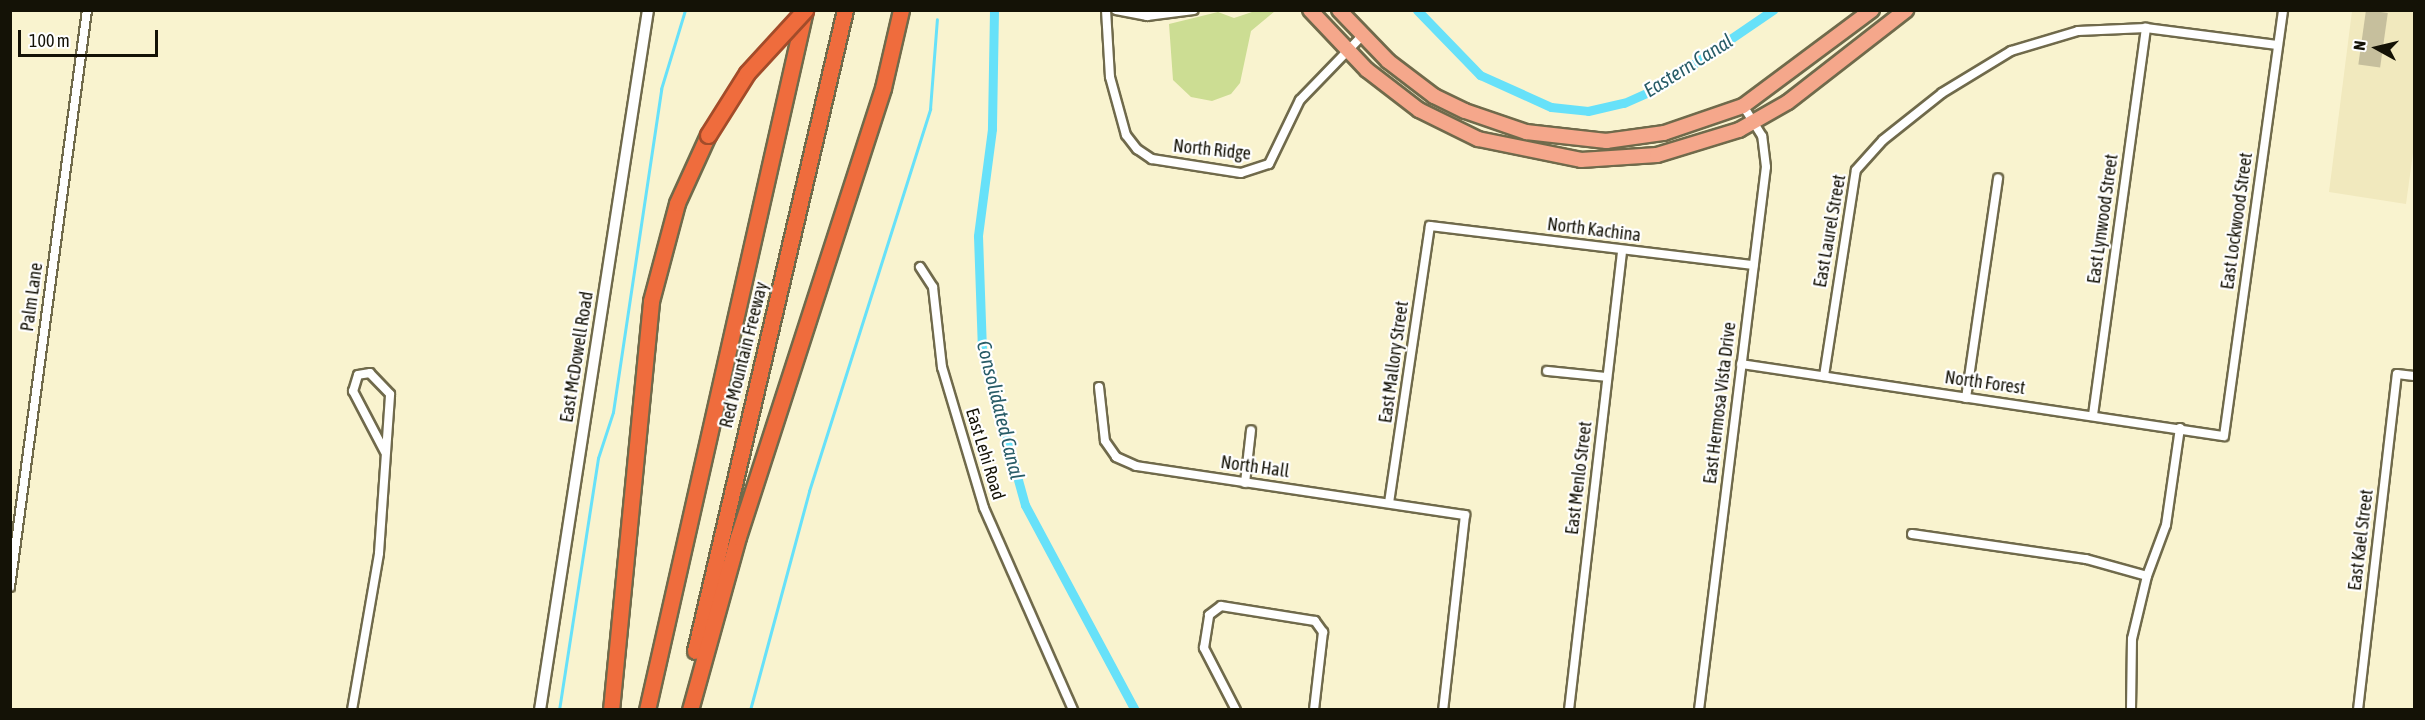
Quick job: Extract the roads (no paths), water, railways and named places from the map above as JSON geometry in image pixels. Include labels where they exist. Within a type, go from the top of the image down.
[{"type":"highway","points":[[611,710],[651,301],[677,203],[708,135],[747,73],[805,10]]},
{"type":"highway","name":"Red Mountain Freeway","points":[[647,710],[805,10]]},
{"type":"highway","name":"Red Mountain Freeway","points":[[681,710],[844,10]]},
{"type":"highway","points":[[690,710],[738,537],[883,88],[901,10]]},
{"type":"main road","points":[[1310,10],[1347,51],[1395,93],[1445,124],[1479,139],[1543,155],[1581,160],[1657,155],[1699,145],[1754,123],[1825,75],[1906,10]]},
{"type":"main road","points":[[1339,10],[1362,36],[1434,96],[1494,123],[1548,136],[1636,138],[1743,106],[1872,10]]},
{"type":"street","name":"Palm Lane","points":[[10,587],[87,10]]},
{"type":"street","name":"East McDowell Road","points":[[540,710],[648,10]]},
{"type":"street","name":"North Ridge","points":[[1106,10],[1110,77],[1126,135],[1152,159],[1241,173],[1258,171],[1279,151],[1300,100],[1362,36]]},
{"type":"street","points":[[1116,10],[1147,16],[1194,10]]},
{"type":"street","name":"East Lockwood Street","points":[[2224,436],[2283,10]]},
{"type":"street","points":[[2146,28],[2277,45]]},
{"type":"street","name":"East Laurel Street","points":[[1824,376],[1856,170],[1883,140],[1980,66],[2044,39],[2078,31],[2146,28]]},
{"type":"street","name":"East Lynwood Street","points":[[2093,415],[2146,28]]},
{"type":"street","name":"East Hermosa Vista Drive","points":[[1699,710],[1766,166],[1765,149],[1754,123],[1743,106]]},
{"type":"street","points":[[1966,398],[1998,178]]},
{"type":"street","name":"North Kachina","points":[[1430,226],[1622,251],[1754,265]]},
{"type":"street","name":"East Mallory Street","points":[[1389,503],[1430,226]]},
{"type":"street","name":"East Menlo Street","points":[[1569,710],[1622,251]]},
{"type":"street","name":"East Lehi Road","points":[[920,267],[933,288],[942,367],[984,508],[1073,710]]},
{"type":"street","name":"North Forest","points":[[1741,364],[2224,436]]},
{"type":"street","points":[[1547,370],[1607,377]]},
{"type":"street","points":[[352,710],[379,553],[390,394],[383,381],[370,373],[357,375],[353,391],[385,452]]},
{"type":"street","name":"East Kael Street","points":[[2358,710],[2397,374],[2415,376]]},
{"type":"street","name":"North Hall","points":[[1099,387],[1100,424],[1116,458],[1136,466],[1466,515],[1443,710]]},
{"type":"street","points":[[2131,710],[2132,639],[2146,576],[2166,525],[2180,428]]},
{"type":"street","points":[[1245,483],[1251,430]]},
{"type":"street","points":[[1912,534],[2085,559],[2146,576]]},
{"type":"street","points":[[1236,710],[1204,648],[1213,610],[1221,606],[1315,621],[1323,632],[1314,710]]},
{"type":"waterway","points":[[559,710],[598,458],[613,412],[661,89],[685,10]]},
{"type":"waterway","name":"Consolidated Canal","points":[[994,10],[992,129],[978,236],[982,350],[1025,505],[1135,710]]},
{"type":"waterway","name":"Eastern Canal","points":[[1417,10],[1480,75],[1551,107],[1588,111],[1624,103],[1660,87],[1773,10]]},
{"type":"waterway","points":[[750,710],[809,491],[930,109],[937,19]]}]
